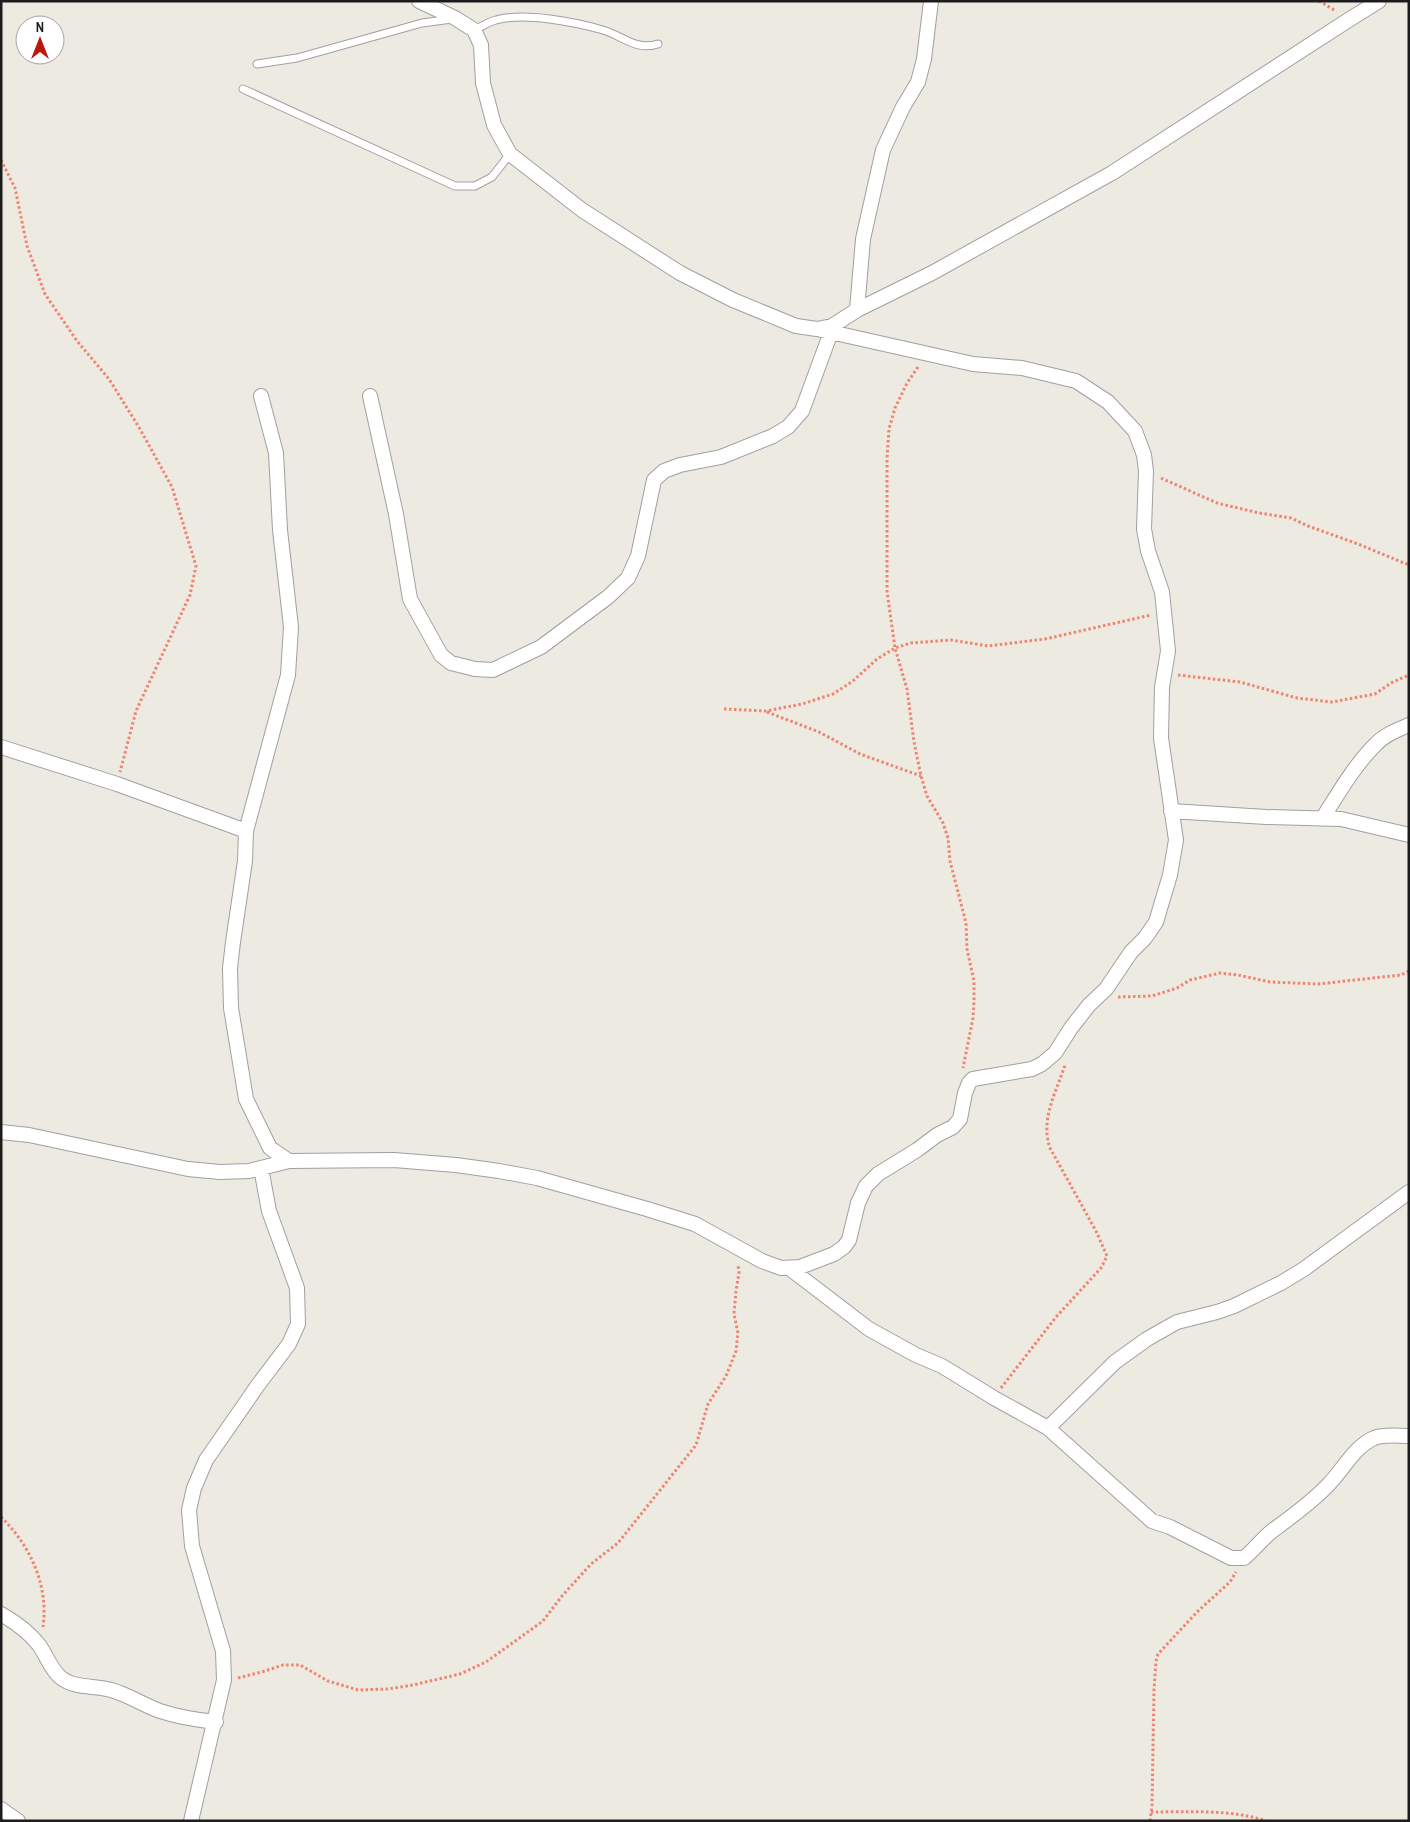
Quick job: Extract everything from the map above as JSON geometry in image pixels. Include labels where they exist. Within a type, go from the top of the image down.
[{"type":"street","points":[[1,1132],[29,1135],[188,1169],[220,1172],[249,1171],[289,1161],[394,1160],[456,1165],[518,1174],[638,1206],[695,1224],[736,1247],[781,1268],[800,1267],[834,1254],[844,1247],[849,1240],[858,1202],[866,1186],[878,1174],[952,1127],[960,1119],[965,1093],[973,1079],[1032,1069],[1042,1064],[1055,1053],[1071,1028],[1106,988],[1131,952],[1145,938],[1156,922],[1170,875],[1176,840],[1162,738],[1162,687],[1168,651],[1162,592],[1148,551],[1144,529],[1146,471],[1144,455],[1135,431],[1108,402],[1076,381],[1022,368],[973,364],[796,326],[733,300],[680,273],[582,210],[510,154],[494,125],[483,83],[481,45],[474,30],[455,18],[419,1]]},
{"type":"street","points":[[857,310],[863,239],[883,150],[903,107],[918,82],[924,59],[931,1]]},
{"type":"street","points":[[817,329],[832,326],[857,310],[932,272],[1112,173],[1379,1]]},
{"type":"street","points":[[370,396],[396,514],[410,599],[441,655],[451,663],[475,669],[493,670],[541,647],[608,597],[628,578],[638,556],[654,480],[664,471],[680,465],[720,457],[774,436],[788,427],[802,411],[831,332]]},
{"type":"street","points":[[261,396],[276,453],[280,530],[291,627],[288,675],[246,831],[245,861],[230,968],[231,1008],[246,1099],[270,1148],[289,1161]]},
{"type":"street","points":[[1322,819],[1361,761],[1376,744],[1389,734],[1409,724]]},
{"type":"street","points":[[1,747],[117,784],[246,831]]},
{"type":"street","points":[[1171,810],[1341,819],[1409,835]]},
{"type":"street","points":[[191,1821],[216,1722],[224,1680],[223,1651],[192,1546],[189,1510],[194,1488],[206,1460],[289,1344],[298,1324],[297,1288],[269,1211],[264,1193],[261,1168]]},
{"type":"street","points":[[1048,1428],[1115,1362],[1147,1339],[1177,1322],[1234,1306],[1281,1283],[1304,1269],[1409,1192]]},
{"type":"street","points":[[788,1268],[869,1329],[942,1366],[1048,1428],[1152,1521],[1170,1527],[1231,1558],[1244,1558],[1255,1549],[1270,1532],[1288,1520],[1328,1485],[1366,1443],[1382,1436],[1409,1436]]},
{"type":"street","points":[[1,1614],[26,1632],[38,1644],[52,1668],[62,1678],[74,1684],[106,1688],[126,1694],[157,1710],[216,1722]]},
{"type":"street","points":[[1,1809],[18,1821]]},
{"type":"lane","points":[[256,64],[297,58],[422,23],[455,18]]},
{"type":"lane","points":[[474,30],[496,20],[535,18],[576,23],[598,29],[637,45],[648,47],[658,44]]},
{"type":"lane","points":[[242,89],[455,186],[475,186],[492,177],[510,154]]},
{"type":"path","points":[[1,160],[16,188],[27,246],[45,294],[78,341],[109,379],[172,486],[196,566],[190,596],[136,711],[117,784]]},
{"type":"path","points":[[926,354],[907,383],[895,408],[889,429],[887,459],[887,591],[895,648],[907,689],[914,742],[921,776],[927,796],[943,823],[948,838],[950,861],[966,923],[967,949],[974,981],[974,1001],[973,1018],[962,1072]]},
{"type":"path","points":[[1146,471],[1217,503],[1291,518],[1409,566]]},
{"type":"path","points":[[724,709],[766,711],[802,704],[833,694],[853,681],[876,659],[895,648],[925,641],[951,640],[988,646],[1045,639],[1165,612]]},
{"type":"path","points":[[1164,674],[1240,682],[1297,698],[1332,702],[1375,694],[1391,683],[1409,675]]},
{"type":"path","points":[[766,711],[819,732],[860,754],[921,776]]},
{"type":"path","points":[[1096,998],[1152,996],[1177,988],[1190,980],[1220,974],[1238,975],[1270,982],[1318,984],[1401,975],[1409,971]]},
{"type":"path","points":[[994,1398],[1056,1317],[1101,1268],[1107,1256],[1096,1231],[1047,1140],[1046,1130],[1052,1097],[1066,1063]]},
{"type":"path","points":[[224,1680],[265,1671],[283,1664],[300,1664],[328,1681],[358,1690],[388,1689],[413,1685],[460,1674],[486,1662],[543,1621],[562,1596],[591,1564],[618,1543],[696,1444],[708,1404],[726,1376],[736,1351],[738,1333],[734,1314],[740,1273],[736,1247]]},
{"type":"path","points":[[1,1517],[20,1538],[31,1557],[40,1580],[44,1617],[38,1644]]},
{"type":"path","points":[[1150,1821],[1154,1690],[1158,1654],[1197,1612],[1230,1582],[1244,1558]]},
{"type":"path","points":[[1151,1812],[1200,1812],[1236,1815],[1266,1821]]}]
